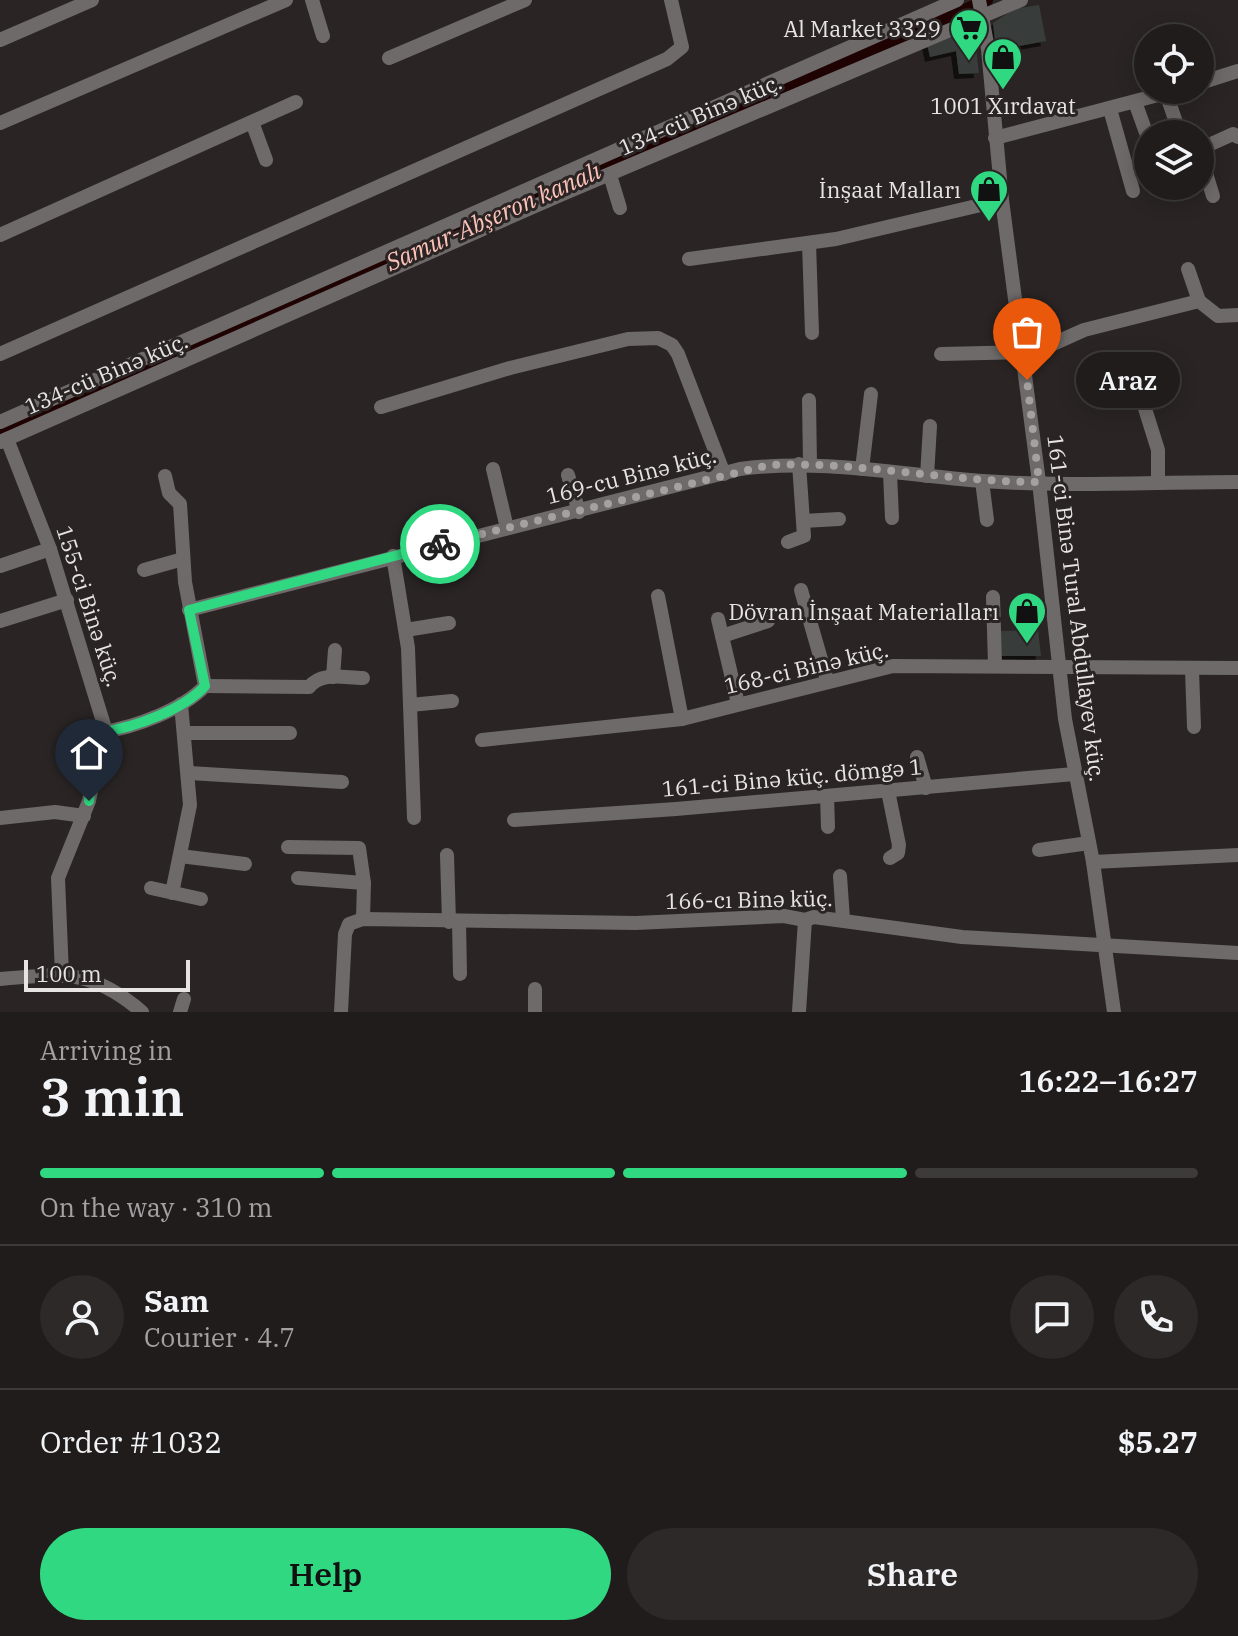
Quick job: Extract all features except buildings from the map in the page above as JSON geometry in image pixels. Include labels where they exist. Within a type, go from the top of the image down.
[{"type":"street","points":[[0,40],[92,0]]},
{"type":"street","points":[[0,123],[286,0]]},
{"type":"street","points":[[312,0],[323,36]]},
{"type":"street","points":[[389,58],[525,0]]},
{"type":"street","points":[[0,354],[667,59],[682,47],[671,0]]},
{"type":"street","points":[[0,422],[957,0]]},
{"type":"street","name":"161-ci Binə Tural Abdullayev küç.","points":[[979,0],[1002,200],[1024,354],[1057,665],[1074,774],[1093,862],[1114,1012]]},
{"type":"street","name":"134-cü Binə küç.","points":[[3,441],[610,175],[1021,0]]},
{"type":"street","points":[[1214,79],[1238,71]]},
{"type":"street","points":[[0,235],[296,102]]},
{"type":"street","points":[[995,138],[1134,102]]},
{"type":"street","points":[[1110,109],[1133,191]]},
{"type":"street","points":[[252,122],[266,160]]},
{"type":"street","points":[[1214,144],[1233,134],[1238,137]]},
{"type":"street","points":[[610,175],[620,208]]},
{"type":"street","points":[[689,259],[809,243],[1002,200]]},
{"type":"street","points":[[809,243],[812,333]]},
{"type":"street","points":[[1188,269],[1199,301],[1218,316],[1238,315]]},
{"type":"street","points":[[941,354],[1024,354],[1044,349],[1084,330],[1199,301]]},
{"type":"street","points":[[205,330],[214,351]]},
{"type":"street","points":[[381,407],[510,368],[628,339],[658,338],[672,345],[678,354],[724,474]]},
{"type":"street","points":[[862,469],[871,394]]},
{"type":"street","points":[[1142,399],[1158,450],[1158,482]]},
{"type":"street","points":[[788,542],[804,536],[809,400]]},
{"type":"street","points":[[927,476],[930,426]]},
{"type":"street","name":"155-ci Binə küç.","points":[[3,441],[50,549],[102,717],[103,732],[84,816],[58,878],[62,975]]},
{"type":"street","name":"169-cu Binə küç.","points":[[189,610],[724,474],[805,464],[982,481],[1238,482]]},
{"type":"street","points":[[493,469],[507,528]]},
{"type":"street","points":[[890,473],[892,518]]},
{"type":"street","points":[[568,475],[579,512]]},
{"type":"street","points":[[165,476],[169,493],[180,504],[189,610],[205,686]]},
{"type":"street","points":[[982,481],[987,520]]},
{"type":"street","points":[[803,521],[839,519]]},
{"type":"street","points":[[0,566],[50,549]]},
{"type":"street","points":[[393,556],[406,630],[414,818]]},
{"type":"street","points":[[144,570],[183,559]]},
{"type":"street","points":[[801,590],[827,680]]},
{"type":"street","points":[[658,596],[682,719]]},
{"type":"street","points":[[993,597],[995,664]]},
{"type":"street","points":[[0,621],[67,600]]},
{"type":"street","points":[[718,619],[738,704]]},
{"type":"street","points":[[722,636],[768,621]]},
{"type":"street","points":[[406,630],[449,623]]},
{"type":"street","points":[[333,677],[335,650]]},
{"type":"street","name":"168-ci Binə küç.","points":[[482,740],[682,719],[827,680],[893,666],[995,664],[1192,670],[1238,668]]},
{"type":"street","points":[[1192,670],[1194,727]]},
{"type":"street","points":[[103,732],[181,704],[205,686],[309,687],[317,678],[363,678]]},
{"type":"street","points":[[410,705],[452,701]]},
{"type":"street","points":[[172,893],[189,818],[189,773],[181,704]]},
{"type":"street","points":[[186,733],[290,733]]},
{"type":"street","points":[[917,757],[926,788]]},
{"type":"street","points":[[189,773],[342,782]]},
{"type":"street","name":"161-ci Binə küç. dömgə 1","points":[[514,820],[1074,774]]},
{"type":"street","points":[[888,791],[899,845],[898,853],[890,858]]},
{"type":"street","points":[[827,796],[828,827]]},
{"type":"street","points":[[0,818],[55,812],[84,816]]},
{"type":"street","points":[[1039,850],[1089,843]]},
{"type":"street","points":[[288,847],[359,848],[364,883],[363,919],[349,924],[345,934],[341,1012]]},
{"type":"street","points":[[447,855],[460,974]]},
{"type":"street","points":[[1093,862],[1238,855]]},
{"type":"street","points":[[180,856],[245,864]]},
{"type":"street","points":[[840,876],[843,919]]},
{"type":"street","points":[[298,878],[364,883]]},
{"type":"street","points":[[151,888],[201,899]]},
{"type":"street","name":"166-cı Binə küç.","points":[[363,919],[651,922],[784,916],[805,920],[814,917],[926,933],[1238,958]]},
{"type":"street","points":[[799,1012],[805,920]]},
{"type":"street","points":[[0,979],[62,975],[101,983],[142,1012]]},
{"type":"street","points":[[535,989],[535,1012]]},
{"type":"waterway","name":"Samur-Abşeron kanalı","points":[[0,433],[987,0]]},
{"type":"way so far","points":[[440,544],[579,512],[740,469],[769,465],[810,464],[982,481],[1039,482],[1027,380]]},
{"type":"place","name":"Al Market 3329","points":[[969,62]]},
{"type":"place","name":"1001 Xırdavat","points":[[1003,91]]},
{"type":"place","name":"İnşaat Malları","points":[[989,223]]},
{"type":"place","name":"Araz","points":[[1027,380]]},
{"type":"place","name":"Dövran İnşaat Materialları","points":[[1027,645]]},
{"type":"route","points":[[89,801],[94,763],[103,732],[181,704],[205,686],[189,610],[440,544]]}]
